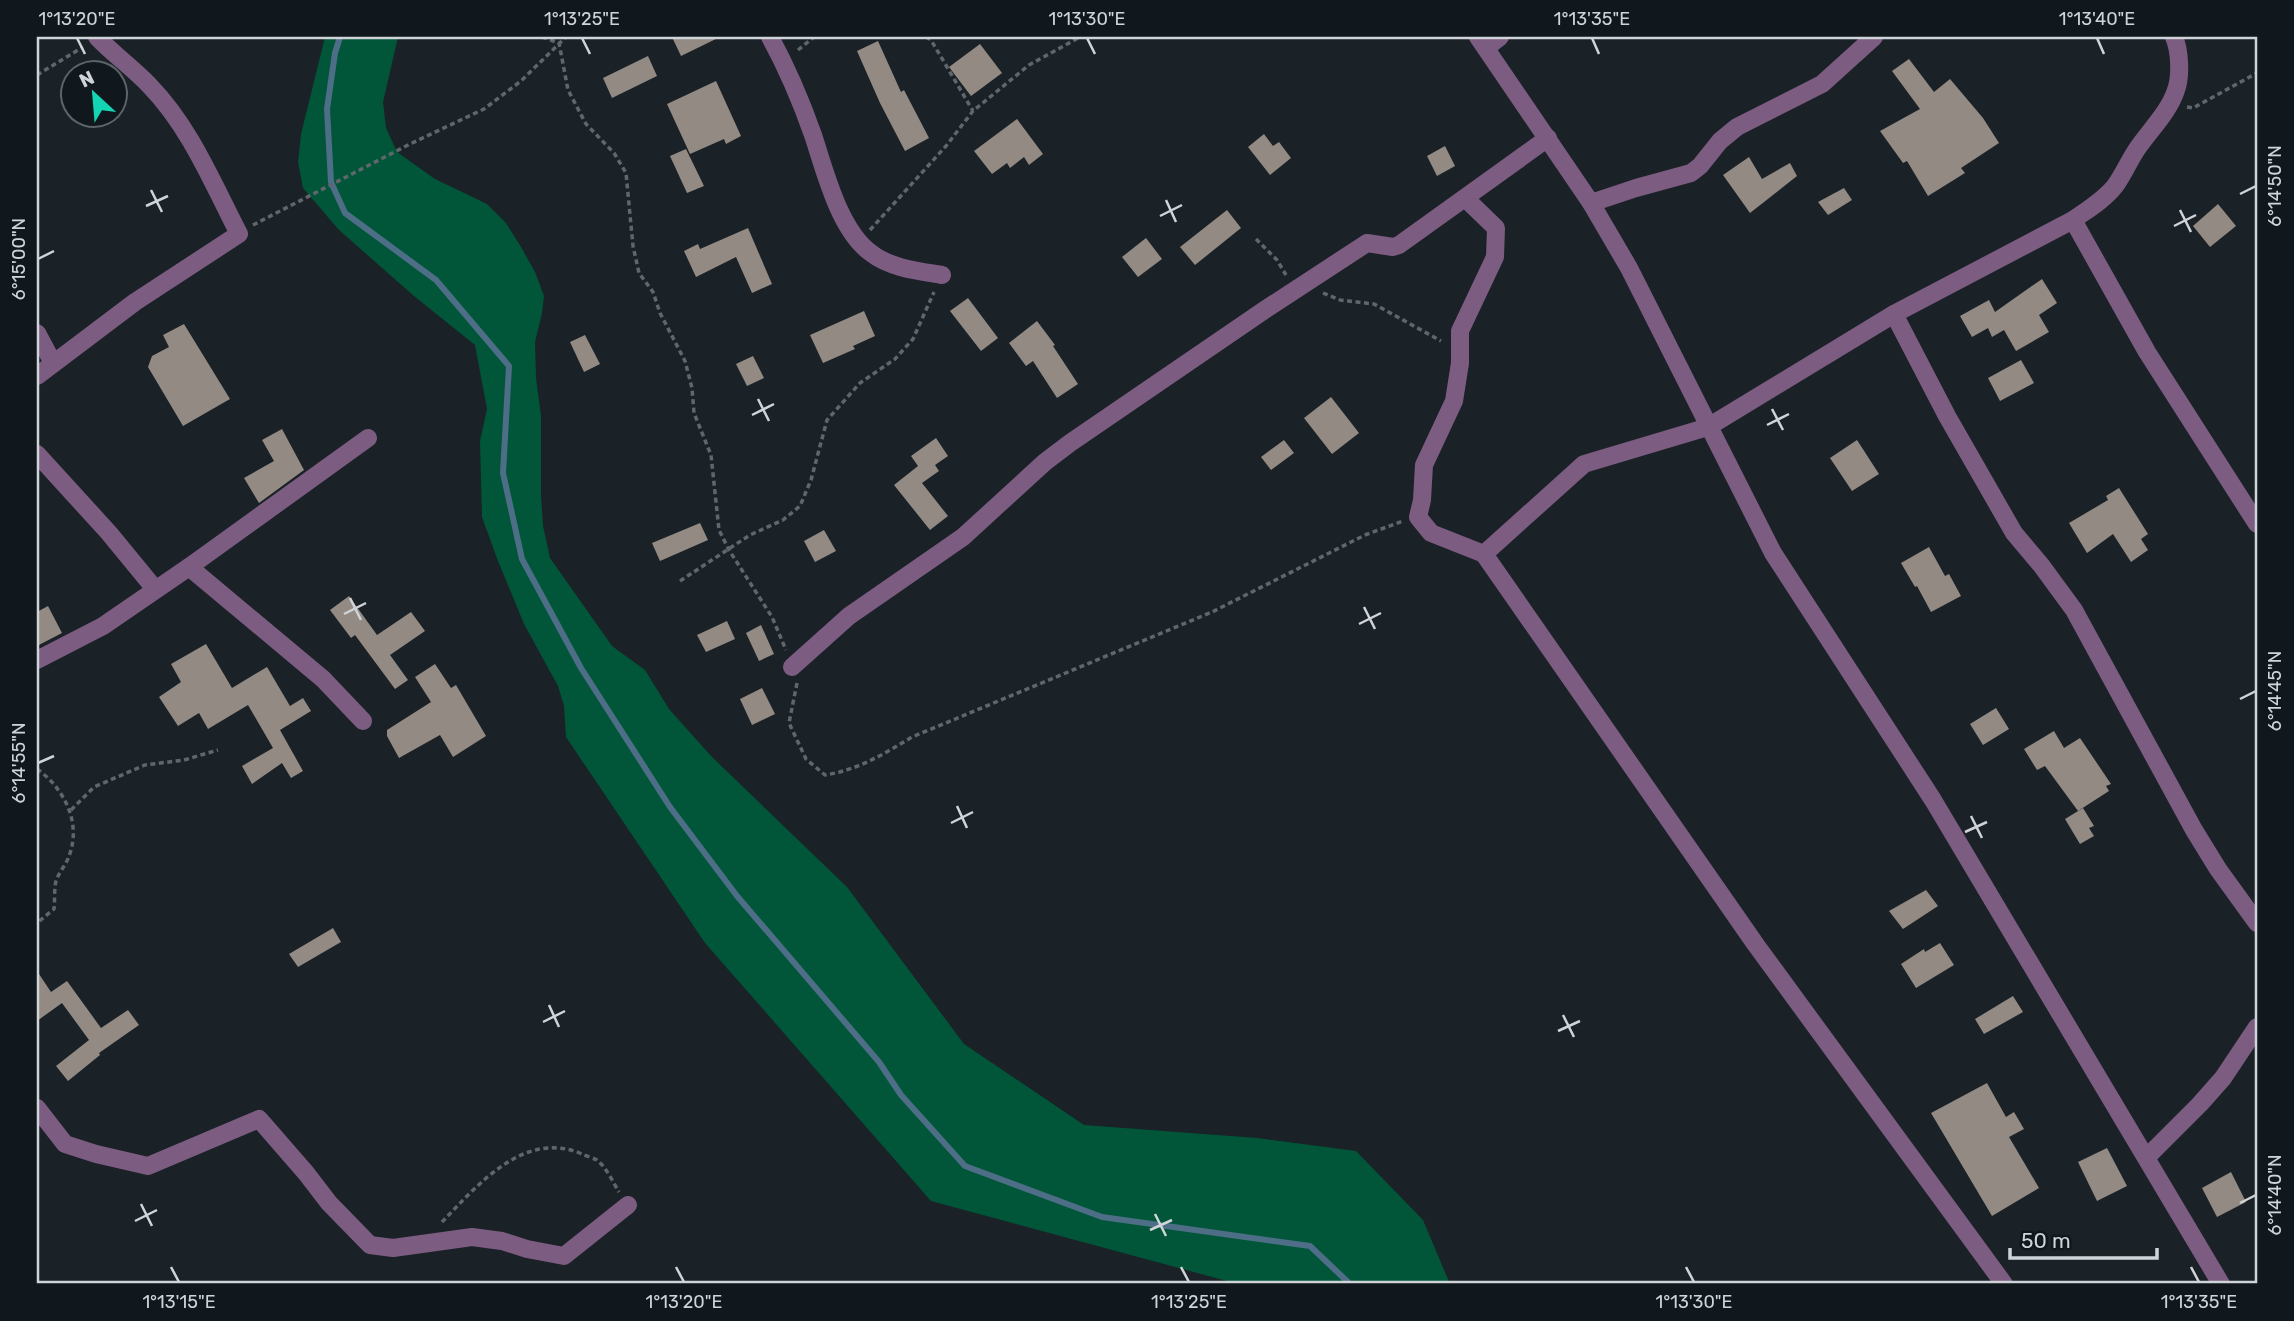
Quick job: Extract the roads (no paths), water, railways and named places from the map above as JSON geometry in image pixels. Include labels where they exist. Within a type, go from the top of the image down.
[{"type":"street","points":[[770,37],[797,93],[836,201],[859,242],[884,260],[912,270],[942,275]]},
{"type":"street","points":[[1591,203],[1691,173],[1720,141],[1737,127],[1822,83],[1874,37]]},
{"type":"street","points":[[1484,554],[1584,464],[1708,427],[1894,314],[2073,220],[2102,199],[2115,186],[2177,90],[2179,72],[2175,37]]},
{"type":"street","points":[[37,376],[135,302],[239,234],[200,155],[178,122],[150,86],[97,38]]},
{"type":"street","points":[[1488,40],[1629,268],[1773,553],[1933,800],[2221,1284]]},
{"type":"street","points":[[792,667],[849,616],[963,537],[1045,462],[1303,284],[1367,243],[1393,247],[1399,245],[1548,138]]},
{"type":"street","points":[[1466,199],[1496,228],[1495,257],[1460,331],[1460,363],[1454,401],[1424,465],[1418,517],[1431,533],[1484,554],[1756,945],[2004,1284]]},
{"type":"street","points":[[2073,220],[2154,363],[2257,524]]},
{"type":"street","points":[[1894,314],[1947,416],[2014,533],[2074,610],[2194,830],[2257,923]]},
{"type":"street","points":[[37,333],[53,363]]},
{"type":"street","points":[[37,660],[103,626],[368,438]]},
{"type":"street","points":[[37,454],[109,533],[155,589]]},
{"type":"street","points":[[189,567],[323,679],[363,721]]},
{"type":"street","points":[[2147,1157],[2215,1087],[2257,1027]]},
{"type":"street","points":[[37,1108],[65,1144],[148,1166],[259,1119],[306,1172],[329,1203],[370,1245],[393,1248],[472,1237],[502,1241],[564,1256],[628,1205]]},
{"type":"waterway","points":[[340,37],[327,109],[331,182],[345,213],[436,280],[509,366],[503,473],[522,559],[581,668],[670,807],[737,896],[879,1062],[901,1095],[965,1166],[1102,1217],[1310,1246],[1350,1284]]}]
